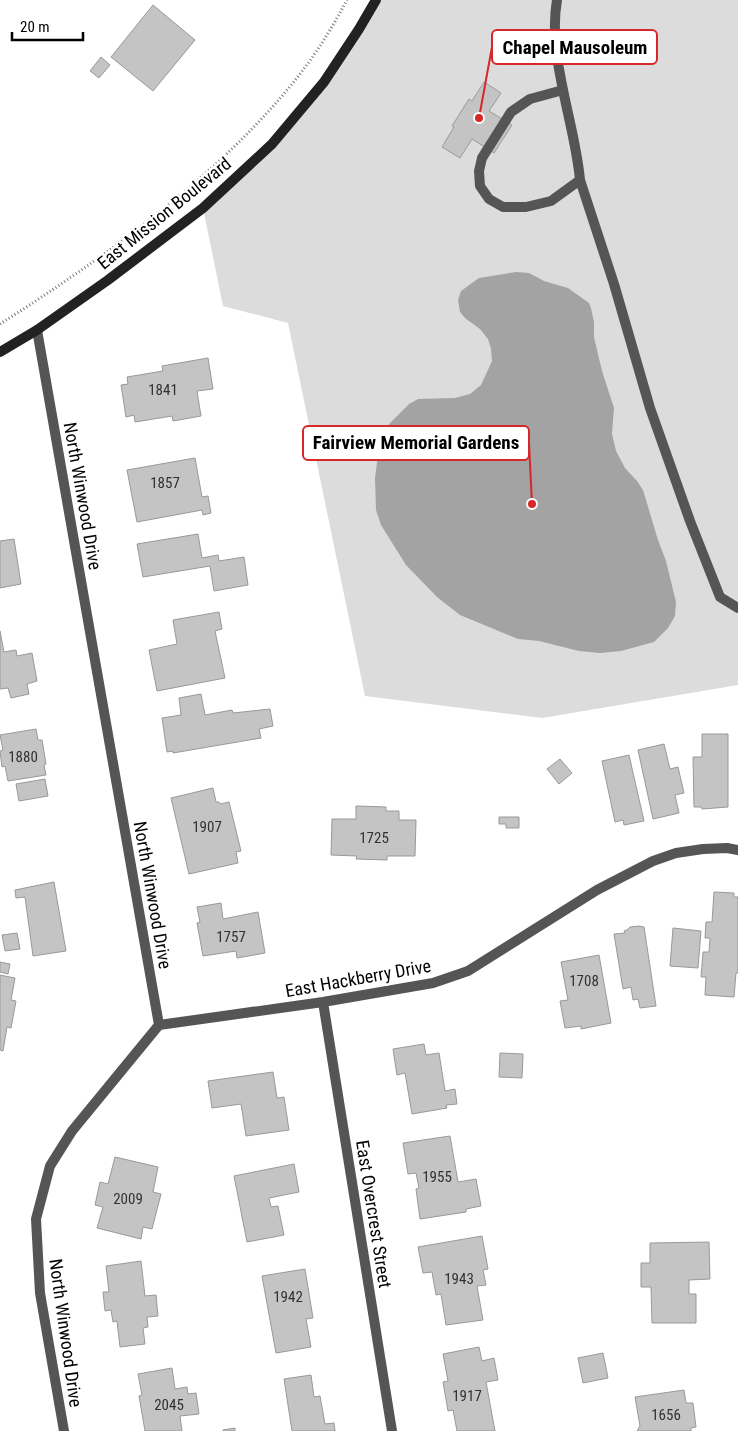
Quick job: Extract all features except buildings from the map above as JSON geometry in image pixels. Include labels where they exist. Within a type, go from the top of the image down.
[{"type":"main road","name":"East Mission Boulevard","points":[[0,352],[37,330],[121,271],[203,208],[272,144],[324,82],[359,30],[376,0]]},
{"type":"street","points":[[557,0],[556,45],[563,90],[577,150],[580,180],[614,284],[650,408],[690,521],[720,597],[738,608]]},
{"type":"street","points":[[563,90],[530,99],[511,112],[482,158],[479,171],[480,186],[489,200],[503,207],[526,207],[551,201],[580,180]]},
{"type":"street","name":"North Winwood Drive","points":[[37,330],[159,1025],[67,1138],[50,1166],[36,1219],[40,1293],[64,1431]]},
{"type":"street","name":"East Hackberry Drive","points":[[159,1025],[323,1002],[433,983],[468,971],[597,890],[653,861],[676,853],[702,849],[727,848],[738,850]]},
{"type":"street","name":"East Overcrest Street","points":[[323,1002],[392,1431]]},
{"type":"path","points":[[0,324],[106,252],[193,185],[254,126],[303,70],[347,0]]},
{"type":"shaded area","points":[[376,0],[738,0],[738,685],[542,718],[365,696],[288,323],[223,306],[203,208],[272,144],[324,82]]},
{"type":"shaded area","points":[[516,272],[529,273],[544,281],[568,288],[589,303],[591,308],[594,322],[594,337],[602,371],[614,408],[612,434],[616,451],[625,468],[643,490],[666,561],[676,602],[675,616],[668,628],[654,642],[621,651],[600,653],[579,651],[539,641],[518,639],[460,615],[437,597],[406,565],[381,525],[376,510],[375,478],[379,447],[389,424],[409,404],[418,399],[455,398],[470,394],[481,385],[492,361],[491,349],[488,339],[480,329],[460,312],[458,300],[461,291],[479,278]]},
{"type":"place","name":"Chapel Mausoleum","points":[[479,118]]},
{"type":"place","name":"Fairview Memorial Gardens","points":[[532,504]]}]
